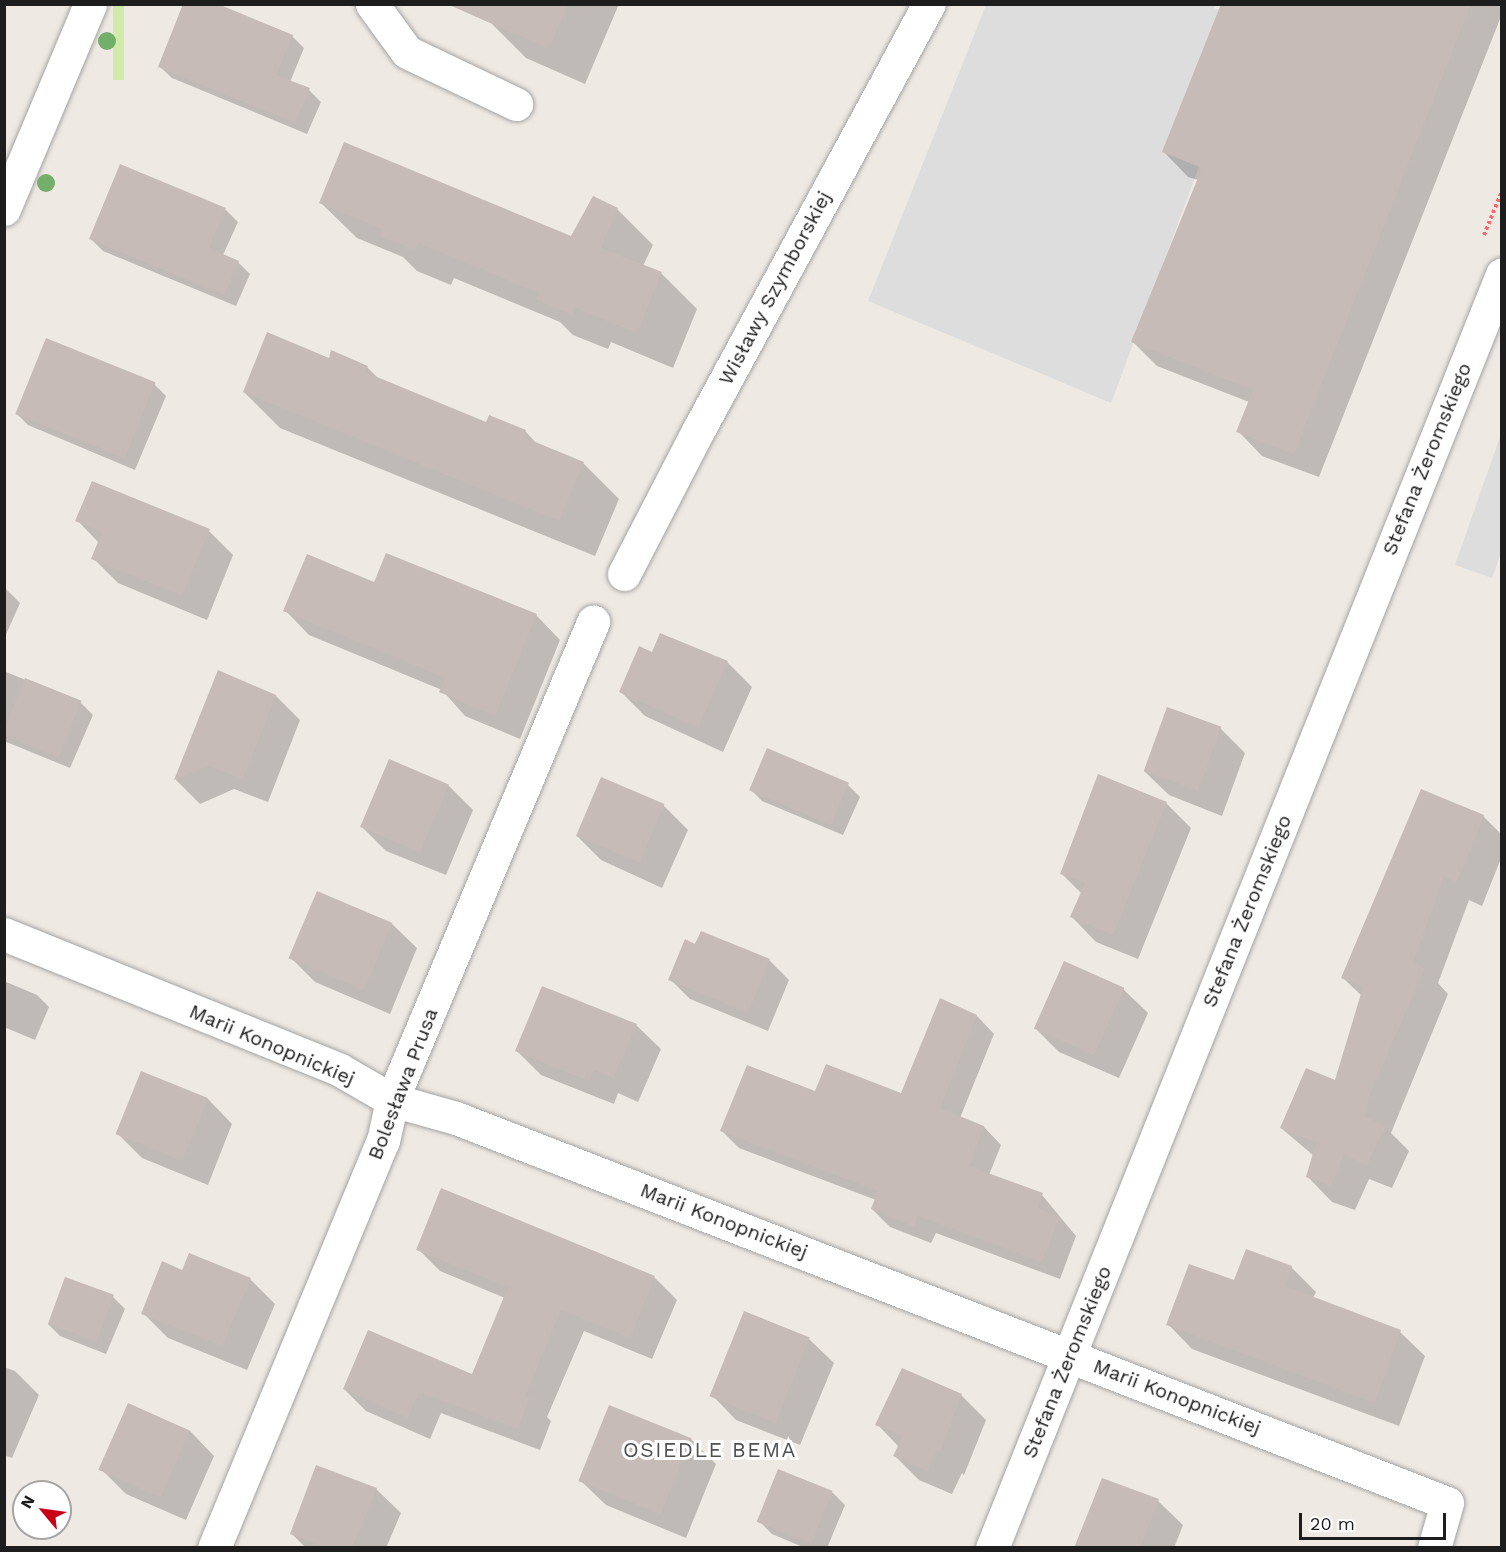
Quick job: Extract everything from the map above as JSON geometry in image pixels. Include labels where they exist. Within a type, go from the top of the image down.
[{"type":"street","points":[[4,209],[90,4]]},
{"type":"street","points":[[372,4],[407,52],[516,104]]},
{"type":"street","name":"Wisławy Szymborskiej","points":[[624,574],[699,429],[929,4]]},
{"type":"street","name":"Stefana Żeromskiego","points":[[992,1548],[1502,274]]},
{"type":"street","name":"Bolesława Prusa","points":[[214,1548],[383,1141],[392,1100],[593,622]]},
{"type":"street","name":"Marii Konopnickiej","points":[[4,934],[340,1070],[392,1100],[456,1118],[1447,1503],[1434,1548]]},
{"type":"green space","points":[[113,5],[124,5],[124,80],[113,80]]},
{"type":"shaded area","points":[[986,5],[1215,5],[1214,8],[1253,22],[1111,403],[868,301]]},
{"type":"shaded area","points":[[1501,434],[1501,553],[1492,578],[1455,565]]},
{"type":"building","points":[[183,4],[218,4],[293,35],[276,75],[310,88],[295,123],[158,67]]},
{"type":"building","points":[[447,4],[568,4],[549,49]]},
{"type":"building","points":[[1221,4],[1471,4],[1294,454],[1236,432],[1253,390],[1131,342],[1202,168],[1162,152]]},
{"type":"building","points":[[344,142],[571,236],[593,196],[618,208],[601,248],[662,272],[637,333],[575,308],[572,315],[536,299],[539,293],[418,243],[415,250],[379,236],[382,229],[319,203]]},
{"type":"building","points":[[120,164],[226,208],[209,248],[239,261],[224,295],[89,239]]},
{"type":"building","points":[[267,332],[329,358],[331,350],[368,366],[365,372],[486,422],[489,415],[526,430],[523,437],[584,462],[559,521],[243,392]]},
{"type":"building","points":[[46,338],[155,382],[125,458],[15,414]]},
{"type":"building","points":[[92,481],[210,529],[182,596],[91,559],[102,532],[75,521]]},
{"type":"building","points":[[386,553],[537,614],[495,716],[439,692],[445,678],[283,611],[307,554],[374,582]]},
{"type":"building","points":[[660,633],[728,661],[698,728],[619,692],[639,646],[652,652]]},
{"type":"building","points":[[218,670],[276,695],[243,779],[209,766],[174,780]]},
{"type":"building","points":[[25,678],[82,701],[59,757],[4,735],[4,730]]},
{"type":"building","points":[[1167,707],[1222,727],[1198,791],[1144,771]]},
{"type":"building","points":[[767,748],[849,783],[831,825],[749,790]]},
{"type":"building","points":[[389,759],[449,784],[420,853],[360,827]]},
{"type":"building","points":[[1098,774],[1167,802],[1113,935],[1070,917],[1085,883],[1060,874]]},
{"type":"building","points":[[601,777],[665,804],[640,863],[576,836]]},
{"type":"building","points":[[1421,789],[1484,815],[1457,882],[1444,877],[1413,962],[1425,968],[1370,1094],[1364,1116],[1386,1126],[1367,1165],[1344,1155],[1331,1186],[1306,1177],[1316,1143],[1280,1128],[1306,1068],[1335,1080],[1363,987],[1341,978]]},
{"type":"building","points":[[317,891],[392,923],[364,990],[288,958]]},
{"type":"building","points":[[701,931],[770,959],[748,1013],[668,980],[685,939],[695,944]]},
{"type":"building","points":[[1064,961],[1124,988],[1094,1055],[1034,1029]]},
{"type":"building","points":[[542,986],[637,1024],[613,1078],[594,1070],[589,1081],[515,1051]]},
{"type":"building","points":[[940,998],[977,1015],[940,1108],[984,1126],[969,1166],[1043,1193],[1038,1208],[1060,1217],[1042,1262],[918,1216],[914,1227],[871,1209],[878,1191],[720,1131],[747,1065],[815,1091],[826,1064],[901,1093]]},
{"type":"building","points":[[141,1071],[208,1098],[182,1161],[116,1134]]},
{"type":"building","points":[[441,1188],[655,1276],[630,1338],[561,1310],[525,1396],[530,1398],[518,1429],[419,1392],[408,1418],[343,1389],[368,1330],[472,1374],[508,1287],[416,1250]]},
{"type":"building","points":[[1246,1249],[1292,1266],[1285,1286],[1401,1330],[1375,1403],[1166,1325],[1189,1264],[1234,1280]]},
{"type":"building","points":[[189,1253],[251,1278],[222,1346],[141,1314],[162,1261],[182,1270]]},
{"type":"building","points":[[65,1277],[114,1295],[97,1342],[48,1324]]},
{"type":"building","points":[[744,1311],[810,1338],[775,1423],[710,1396]]},
{"type":"building","points":[[902,1368],[962,1394],[940,1452],[937,1450],[927,1471],[893,1456],[903,1436],[875,1425]]},
{"type":"building","points":[[128,1403],[190,1431],[160,1497],[98,1470]]},
{"type":"building","points":[[609,1405],[692,1438],[661,1514],[578,1481]]},
{"type":"building","points":[[316,1465],[377,1488],[352,1548],[327,1548],[290,1534]]},
{"type":"building","points":[[778,1469],[833,1491],[811,1544],[757,1522]]},
{"type":"building","points":[[1102,1478],[1159,1499],[1140,1548],[1074,1548]]},
{"type":"district","name":"OSIEDLE BEMA","points":[[710,1450]]}]
